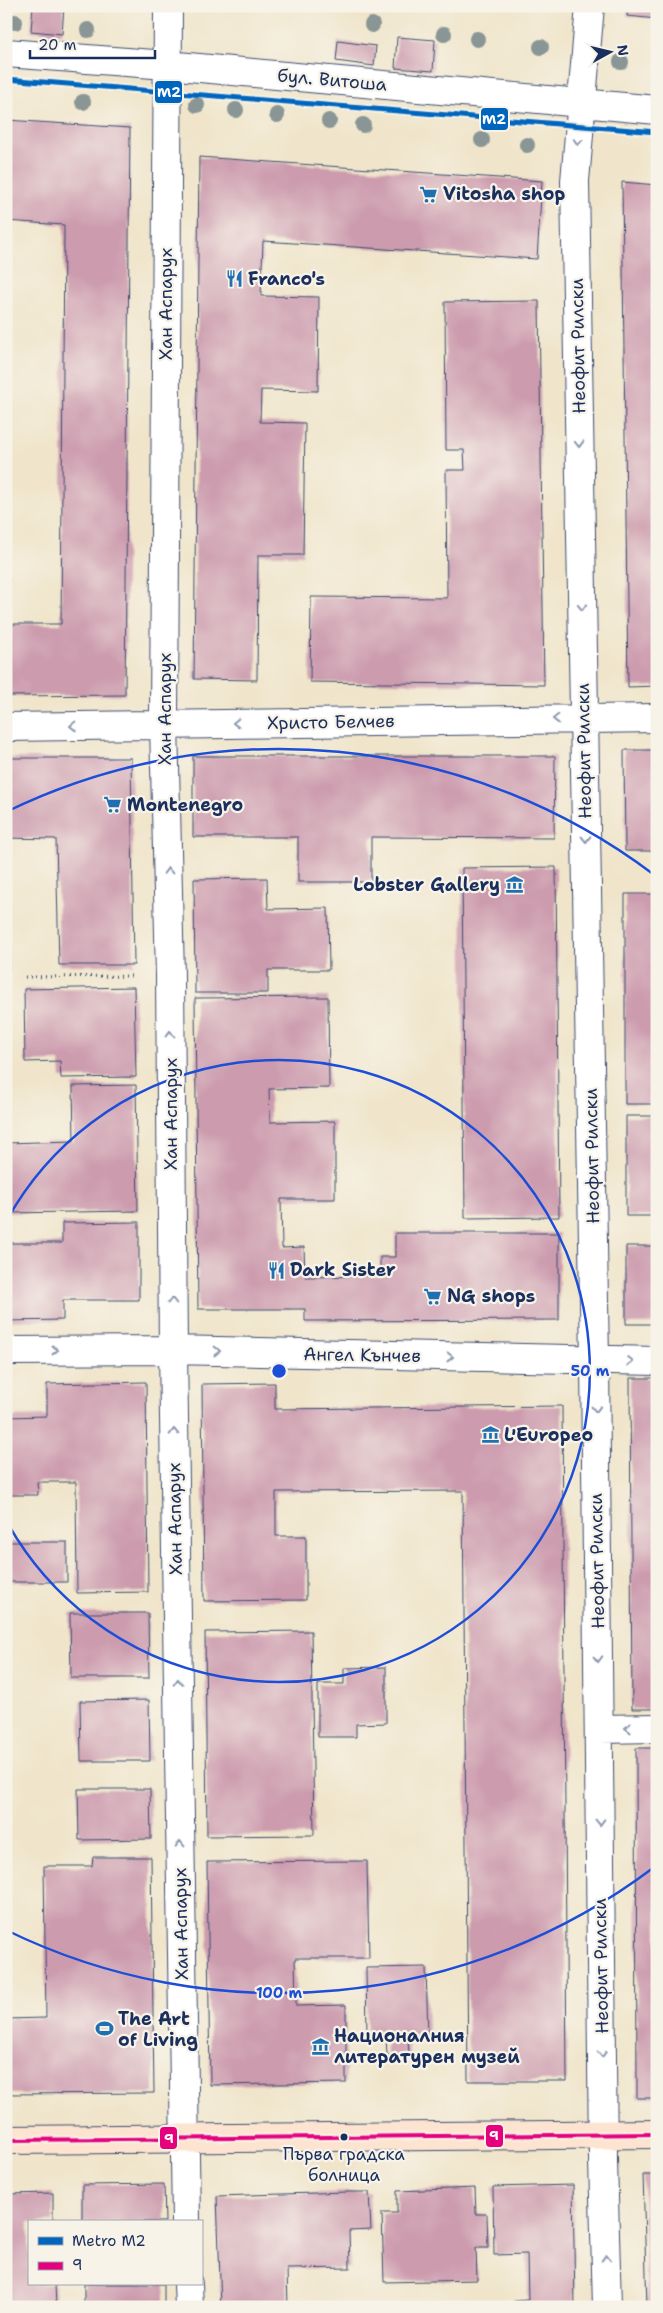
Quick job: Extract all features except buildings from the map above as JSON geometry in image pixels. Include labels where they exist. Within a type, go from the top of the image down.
[{"type":"street","name":"Хан Аспарух","points":[[168,6],[164,724],[170,976],[173,1350],[186,2220]]},
{"type":"street","name":"Неофит Рилски","points":[[590,6],[580,104],[575,181],[595,1360],[603,2135],[607,2307]]},
{"type":"street","name":"бул. Витоша","points":[[6,52],[657,110]]},
{"type":"street","name":"Христо Белчев","points":[[6,727],[657,718]]},
{"type":"street","name":"Ангел Кънчев","points":[[6,1351],[173,1350],[657,1361]]},
{"type":"street","points":[[599,1729],[657,1728]]},
{"type":"street","points":[[6,2140],[657,2134]]},
{"type":"street","points":[[188,2286],[188,2307]]},
{"type":"path","points":[[26,977],[170,976]]},
{"type":"metro line","name":"M2","points":[[6,79],[657,132]]},
{"type":"transit line","name":"9","points":[[6,2140],[657,2134]]},
{"type":"place","name":"Vitosha shop","points":[[429,194]]},
{"type":"place","name":"Franco's","points":[[234,279]]},
{"type":"place","name":"Montenegro","points":[[113,805]]},
{"type":"place","name":"Lobster Gallery","points":[[514,885]]},
{"type":"place","name":"Dark Sister","points":[[276,1270]]},
{"type":"place","name":"NG shops","points":[[433,1296]]},
{"type":"place","name":"L'Europeo","points":[[490,1435]]},
{"type":"place","name":"The Art of Living","points":[[104,2029]]},
{"type":"place","name":"Националния литературен музей","points":[[320,2046]]},
{"type":"place","name":"Първа градска болница","points":[[344,2137]]}]
